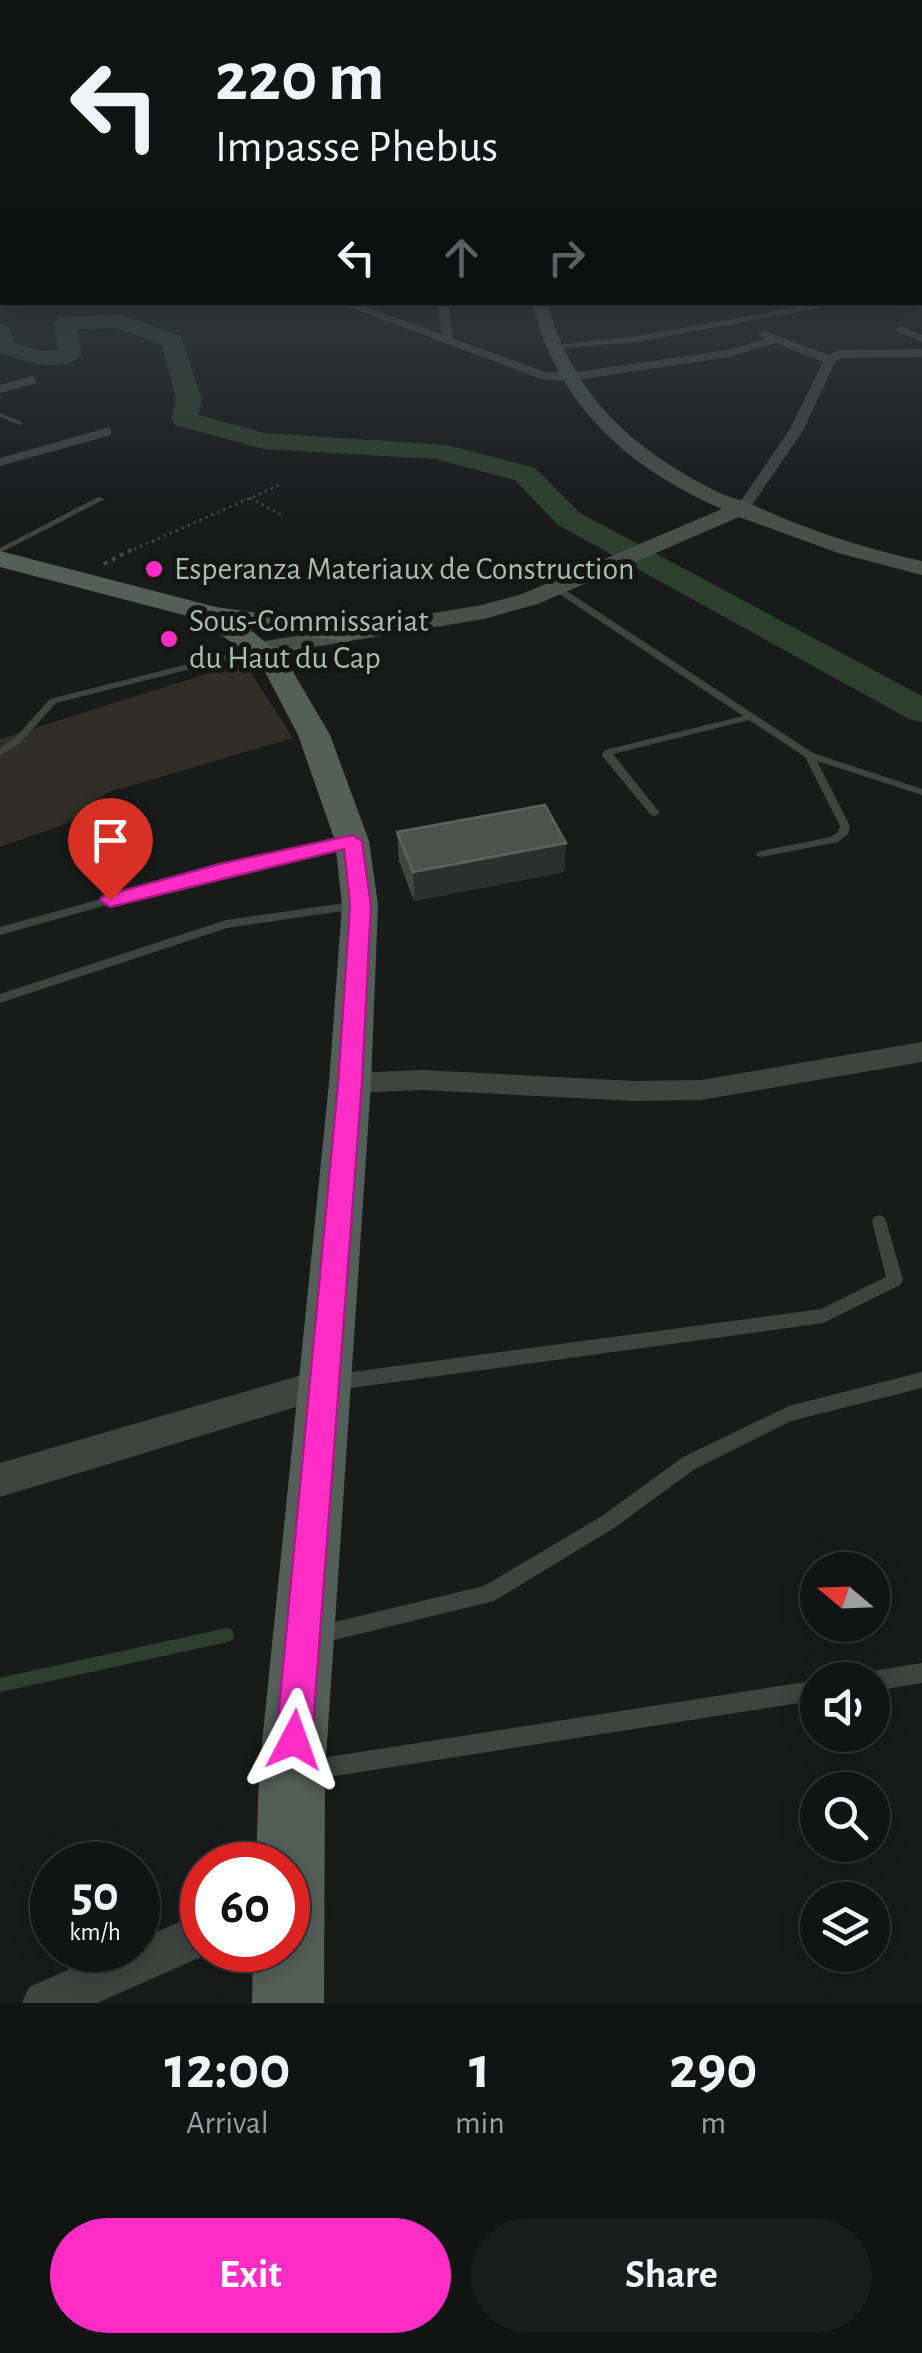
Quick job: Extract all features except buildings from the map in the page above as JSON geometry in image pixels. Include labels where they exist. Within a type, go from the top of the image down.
[{"type":"main road","points":[[545,325],[570,377],[624,444],[694,486],[743,508],[846,548],[922,568]]},
{"type":"main road","points":[[259,649],[484,612],[566,583],[743,508]]},
{"type":"main road","points":[[0,558],[209,612],[348,634]]},
{"type":"main road","points":[[209,612],[276,666],[314,735],[352,841],[360,905],[350,1083],[301,1639],[290,1842]]},
{"type":"main road","points":[[288,1972],[288,2003]]},
{"type":"street","points":[[405,325],[532,373],[570,377],[729,352],[776,339]]},
{"type":"street","points":[[445,325],[447,341]]},
{"type":"street","points":[[552,346],[638,340],[713,325]]},
{"type":"street","points":[[740,325],[830,360]]},
{"type":"street","points":[[900,329],[922,339]]},
{"type":"street","points":[[743,508],[798,429],[830,360],[838,354],[922,353]]},
{"type":"street","points":[[0,389],[33,380]]},
{"type":"street","points":[[0,462],[106,432]]},
{"type":"street","points":[[350,1083],[422,1080],[634,1091],[701,1090],[922,1052]]},
{"type":"street","points":[[0,1480],[322,1384]]},
{"type":"street","points":[[45,2003],[180,1944]]},
{"type":"lane","points":[[0,415],[20,424]]},
{"type":"lane","points":[[0,551],[101,499]]},
{"type":"lane","points":[[566,583],[749,717],[809,754],[922,792]]},
{"type":"lane","points":[[0,753],[17,741],[53,701],[259,649]]},
{"type":"lane","points":[[655,814],[607,755],[609,752],[749,717]]},
{"type":"lane","points":[[762,854],[834,840],[843,834],[845,826],[809,754]]},
{"type":"lane","points":[[0,931],[220,870],[352,841]]},
{"type":"lane","points":[[0,999],[226,924],[360,905]]},
{"type":"lane","points":[[322,1384],[823,1316],[895,1280],[880,1221]]},
{"type":"lane","points":[[301,1639],[487,1594],[608,1522],[706,1455],[790,1414],[922,1380]]},
{"type":"lane","points":[[890,1678],[922,1674]]},
{"type":"lane","points":[[292,1773],[800,1693]]},
{"type":"path","points":[[79,577],[152,539],[282,484]]},
{"type":"path","points":[[250,498],[282,516]]},
{"type":"shaded area","points":[[244,662],[293,738],[106,793],[79,819],[0,847],[0,739]]},
{"type":"waterway","points":[[0,332],[5,347],[40,358],[69,356],[66,325]]},
{"type":"waterway","points":[[131,325],[173,341],[189,399],[184,419],[264,441],[437,451],[525,474],[569,519],[922,711]]},
{"type":"waterway","points":[[0,1685],[227,1635]]},
{"type":"place","name":"Esperanza Materiaux de Construction","points":[[154,569]]},
{"type":"place","name":"Sous-Commissariat du Haut du Cap","points":[[169,639]]},
{"type":"route","points":[[110,900],[220,870],[352,841],[360,905],[350,1083],[294,1740]]}]
